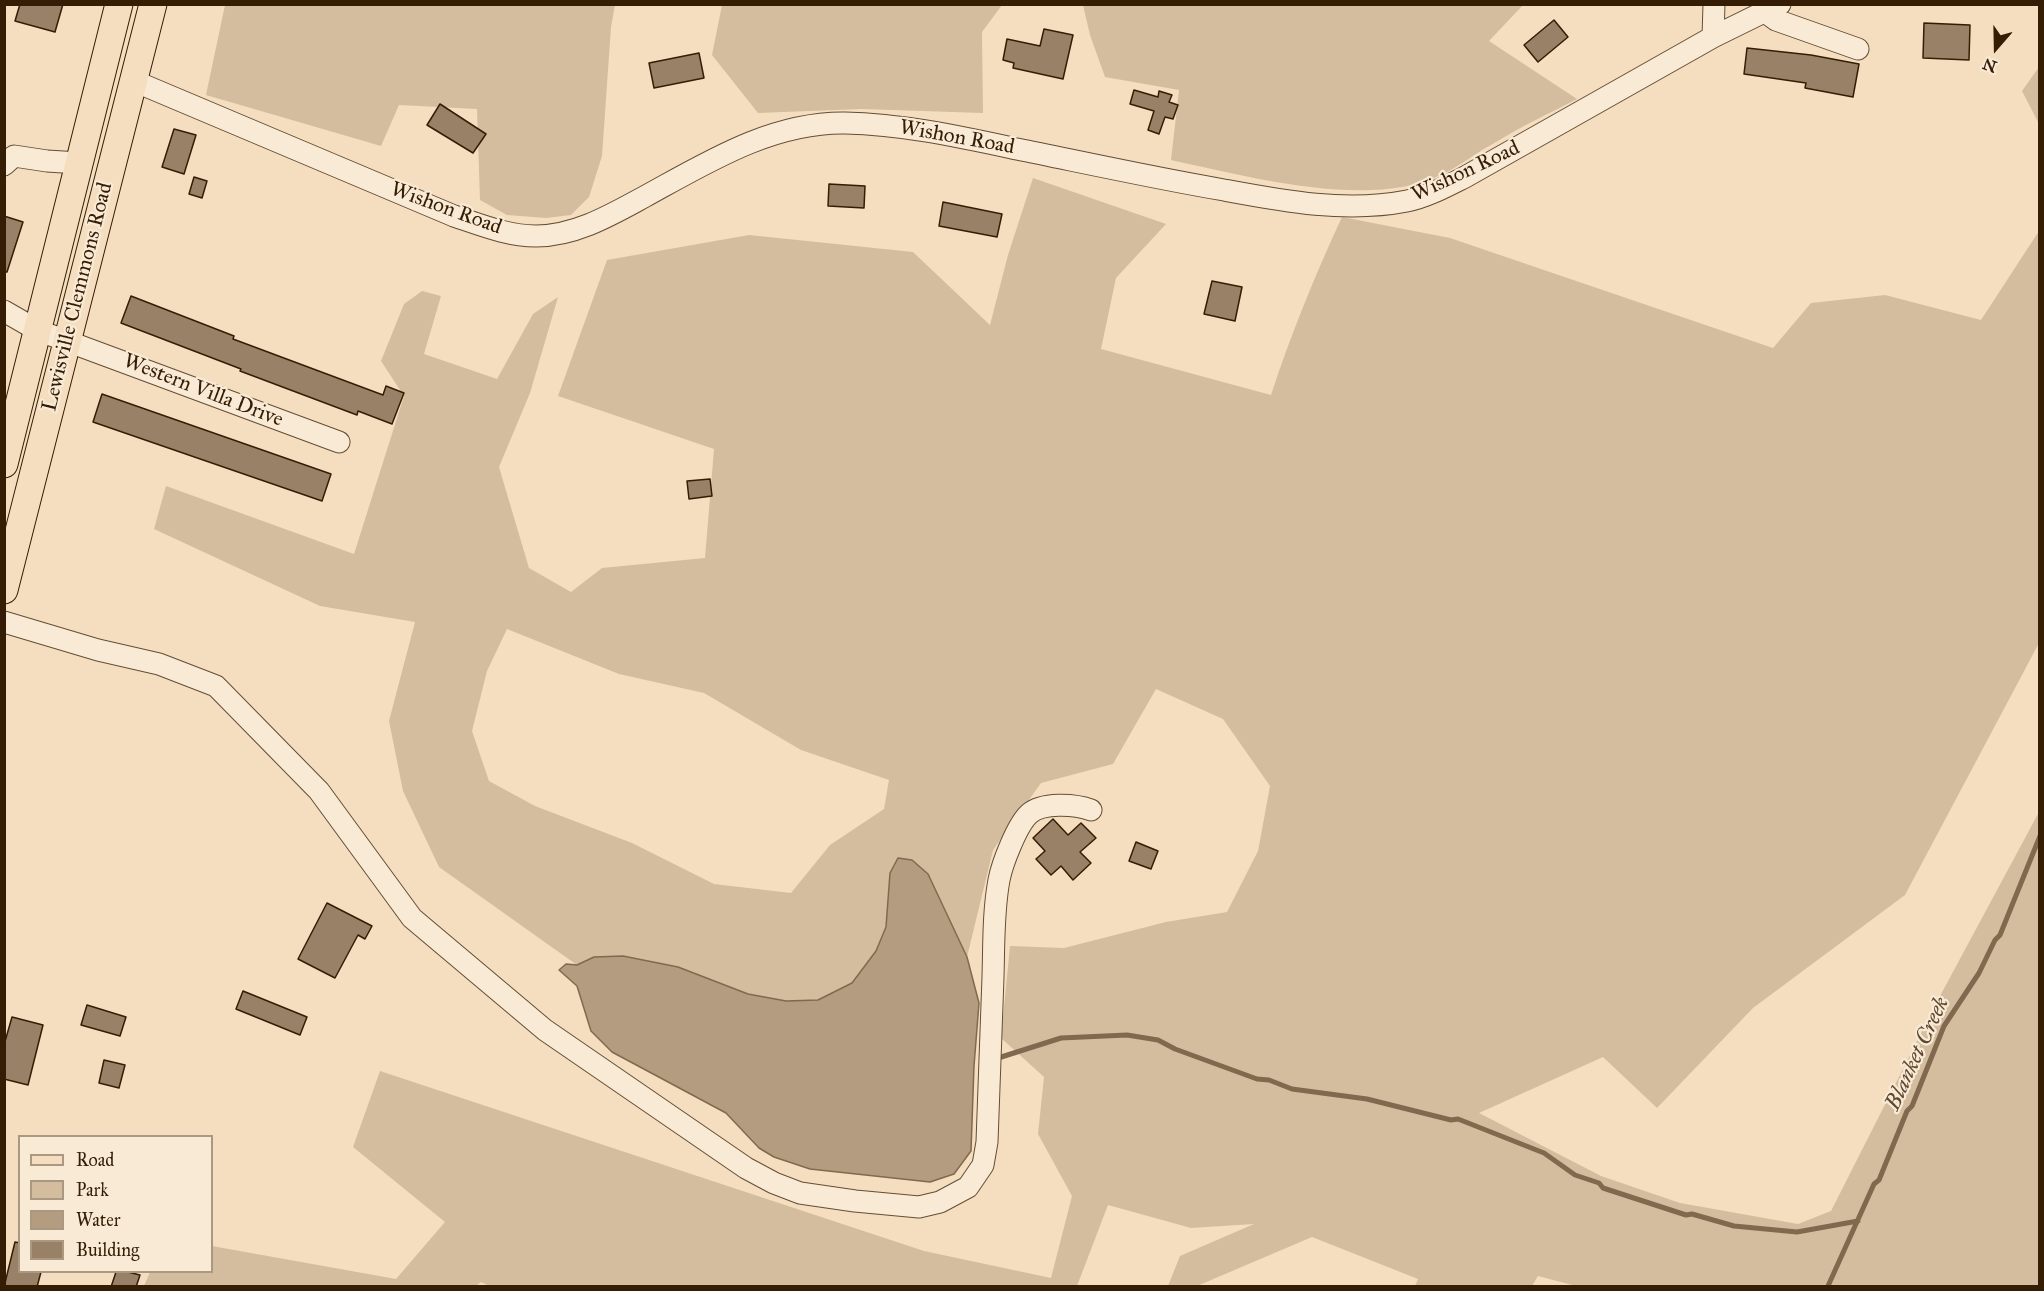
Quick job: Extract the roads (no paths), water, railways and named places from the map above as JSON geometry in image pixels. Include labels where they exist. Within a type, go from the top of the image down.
[{"type":"main road","name":"Lewisville Clemmons Road","points":[[4,464],[119,4]]},
{"type":"main road","name":"Lewisville Clemmons Road","points":[[4,590],[153,4]]},
{"type":"street","points":[[1713,37],[1714,4]]},
{"type":"street","points":[[1772,8],[1776,20],[1858,49]]},
{"type":"street","name":"Wishon Road","points":[[134,81],[454,216],[491,229],[536,236],[560,234],[582,228],[740,147],[792,130],[822,124],[845,123],[964,138],[1278,200],[1347,206],[1378,205],[1430,194],[1466,177],[1713,37],[1772,8]]},
{"type":"street","points":[[4,165],[14,156],[79,163]]},
{"type":"street","name":"Western Villa Drive","points":[[4,311],[37,330],[67,339],[339,442]]},
{"type":"street","points":[[4,622],[98,650],[159,664],[216,686],[320,791],[412,918],[545,1030],[746,1168],[774,1183],[800,1193],[919,1207],[940,1202],[968,1187],[983,1165],[987,1142],[995,926],[999,879],[1021,822],[1035,809],[1061,806],[1083,807],[1091,810]]},
{"type":"water","points":[[898,858],[912,860],[928,874],[967,957],[979,1003],[971,1151],[954,1174],[930,1182],[810,1169],[774,1157],[759,1148],[726,1113],[612,1052],[591,1031],[577,986],[559,970],[566,964],[577,965],[594,957],[623,956],[678,967],[748,994],[786,1001],[818,1000],[852,983],[876,951],[886,927],[890,873]]},
{"type":"waterway","name":"Blanket Creek","points":[[1828,1286],[1874,1184],[1879,1180],[1944,1026],[1979,973],[1995,940],[2000,935],[2040,836]]},
{"type":"waterway","points":[[995,1059],[1061,1038],[1127,1035],[1158,1040],[1175,1049],[1257,1079],[1269,1080],[1292,1089],[1367,1099],[1451,1120],[1458,1119],[1544,1153],[1575,1175],[1599,1183],[1603,1188],[1686,1215],[1692,1214],[1734,1226],[1797,1232],[1858,1221]]}]
